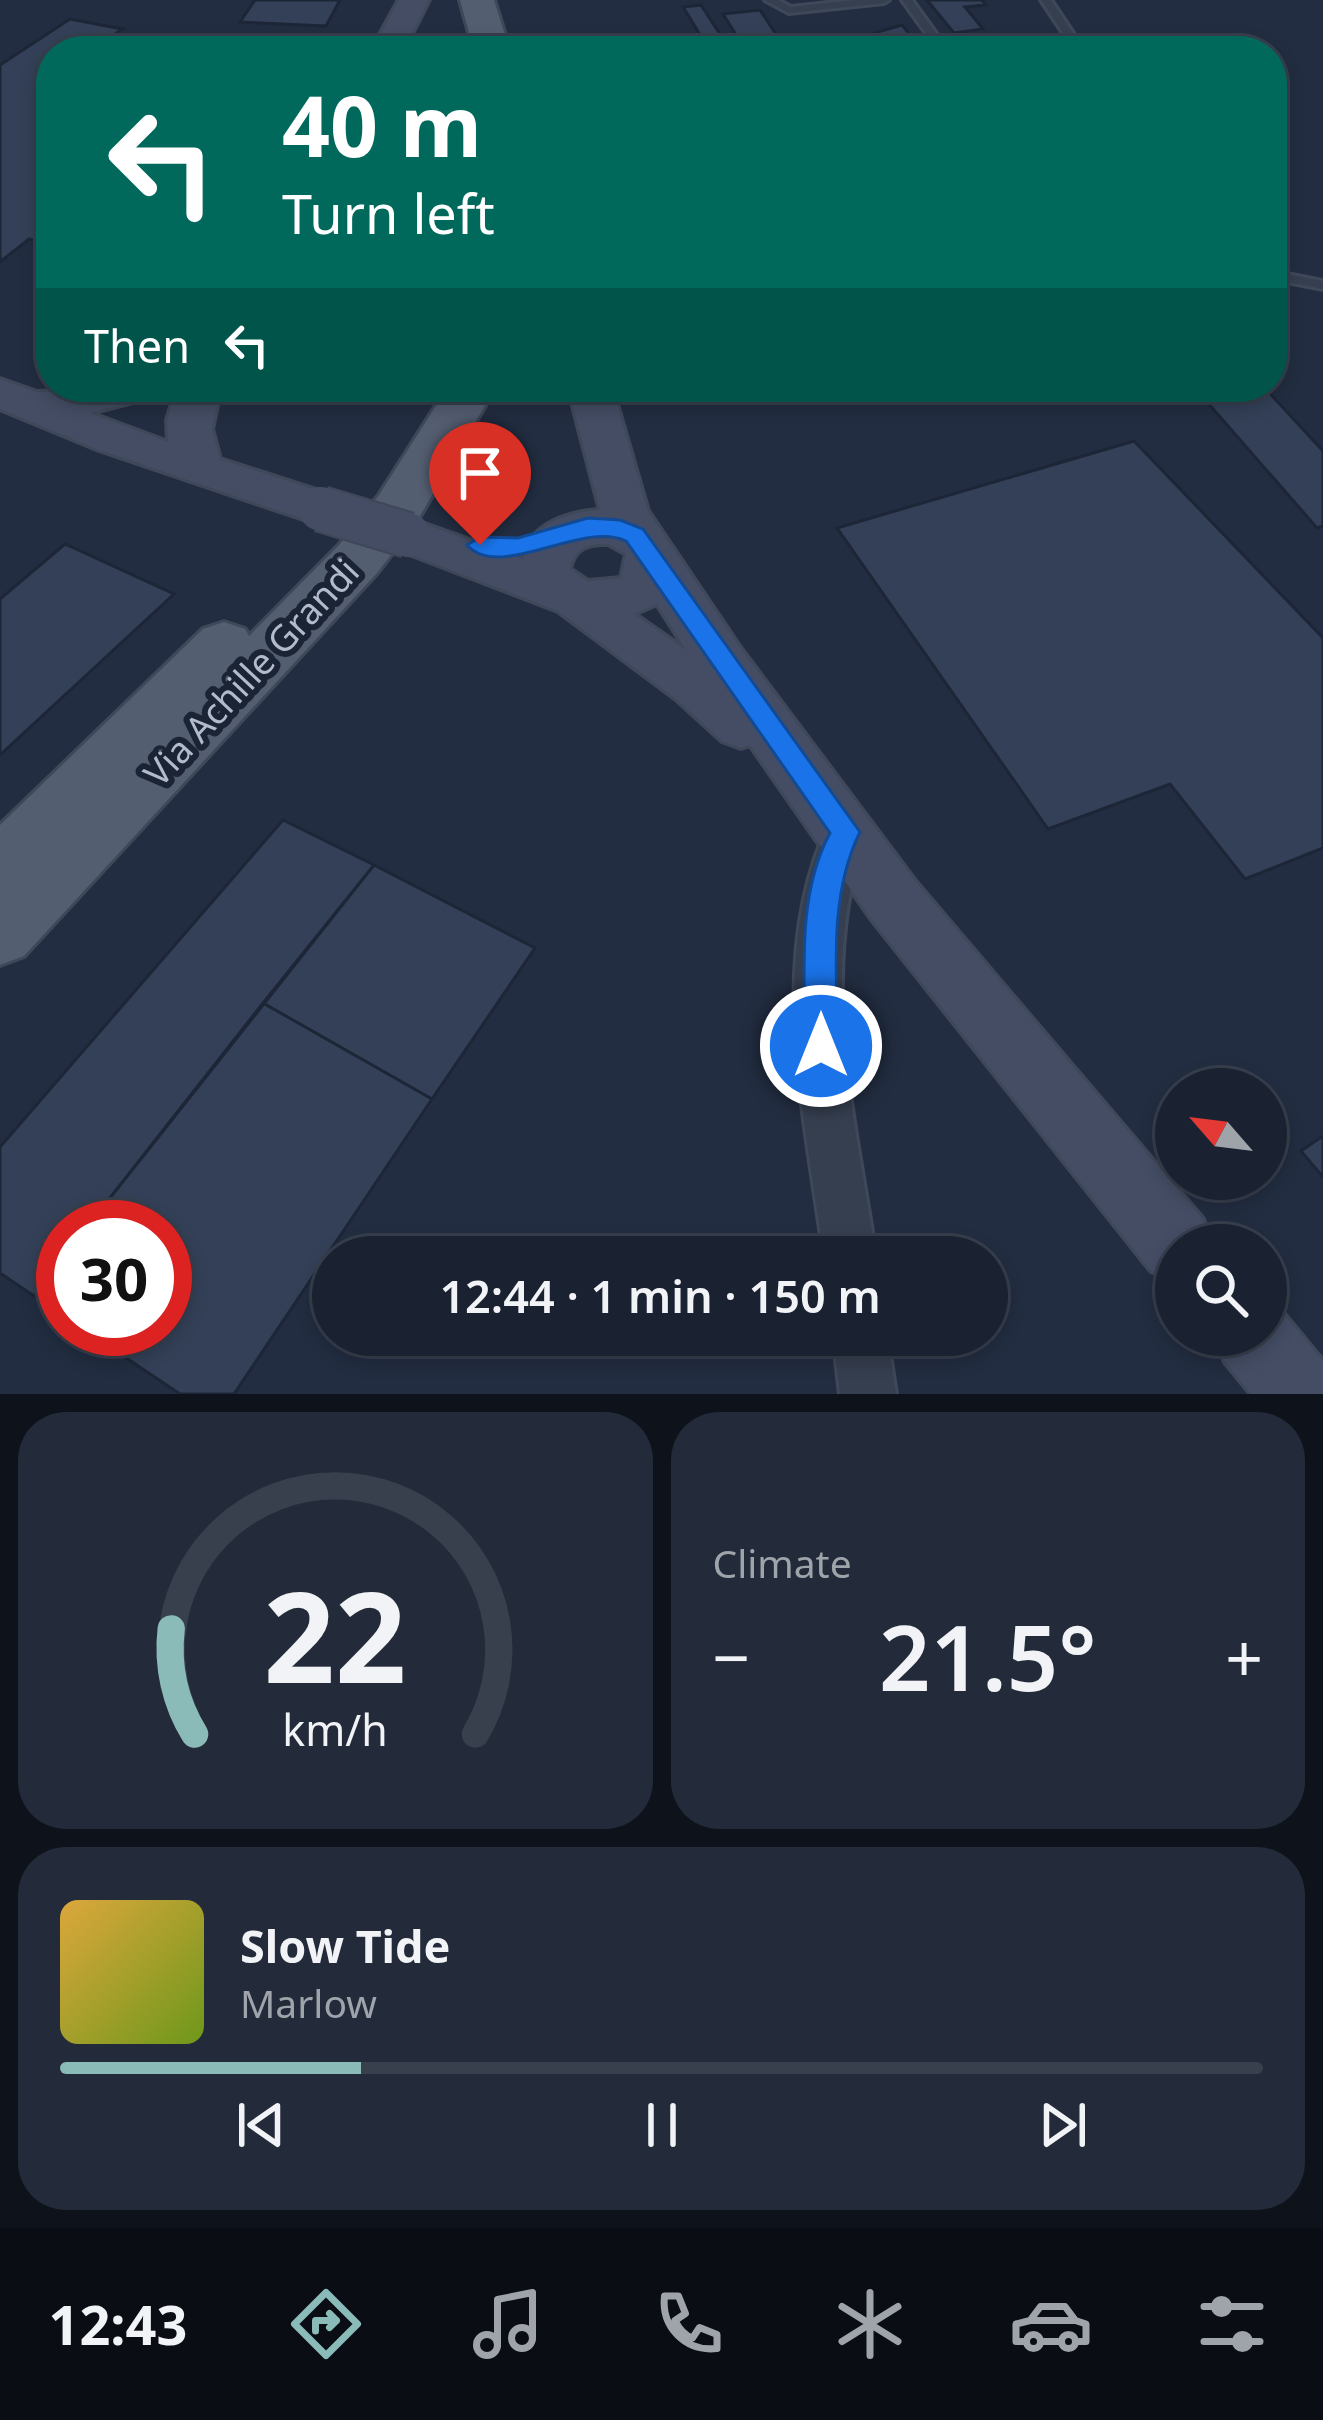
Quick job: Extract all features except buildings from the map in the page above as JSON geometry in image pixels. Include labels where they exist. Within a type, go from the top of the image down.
[{"type":"main road","points":[[449,0],[459,36]]},
{"type":"main road","points":[[477,0],[488,36]]},
{"type":"main road","name":"Via Achille Grandi","points":[[0,868],[334,531],[420,402]]},
{"type":"main road","name":"Via Achille Grandi","points":[[0,934],[358,559],[410,491],[463,402]]},
{"type":"street","points":[[395,36],[414,0]]},
{"type":"street","points":[[17,399],[202,471],[408,535],[593,603],[626,597],[648,578],[648,549]]},
{"type":"street","points":[[52,402],[82,402]]},
{"type":"street","points":[[192,402],[188,446],[202,471]]},
{"type":"street","points":[[594,402],[626,514],[648,549],[894,901],[1160,1224]]},
{"type":"street","points":[[614,477],[596,516],[565,535],[544,560],[551,584],[695,683],[835,819]]},
{"type":"street","points":[[408,535],[518,547],[588,526],[620,528],[648,549]]},
{"type":"street","points":[[835,819],[821,927],[821,1046],[847,1236]]},
{"type":"street","points":[[863,1356],[868,1394]]},
{"type":"street","points":[[1269,1356],[1300,1394]]},
{"type":"lane","points":[[770,0],[790,10],[884,0]]},
{"type":"lane","points":[[907,0],[933,36]]},
{"type":"lane","points":[[1046,0],[1070,36]]},
{"type":"lane","points":[[1287,278],[1323,285]]},
{"type":"route","points":[[480,545],[518,547],[559,539],[588,526],[620,528],[634,535],[645,544],[720,660],[845,832],[832,856],[821,927],[821,1046]]}]
